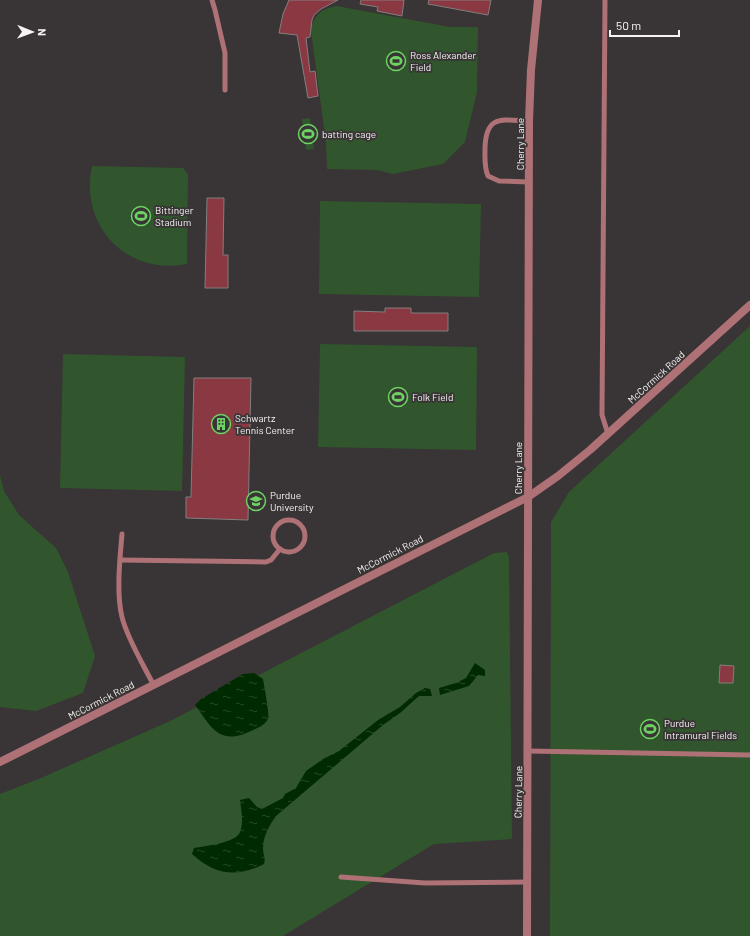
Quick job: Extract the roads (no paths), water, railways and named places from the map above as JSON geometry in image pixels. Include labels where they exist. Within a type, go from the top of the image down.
[{"type":"street","name":"Cherry Lane","points":[[526,936],[528,751],[529,182],[531,70],[538,0]]},
{"type":"street","name":"McCormick Road","points":[[0,762],[528,497],[558,476],[608,434],[750,305]]},
{"type":"lane","points":[[212,0],[225,53],[225,90]]},
{"type":"lane","points":[[605,0],[602,415],[608,434]]},
{"type":"lane","points":[[529,182],[494,179],[488,176],[485,160],[485,137],[491,124],[503,120],[530,121]]},
{"type":"lane","points":[[289,520],[299,524],[304,533],[303,543],[300,547],[290,552],[280,549],[274,541],[274,531],[276,526],[289,520]]},
{"type":"lane","points":[[122,534],[120,560],[120,601],[122,617],[126,629],[153,684]]},
{"type":"lane","points":[[120,560],[266,562],[271,560],[280,549]]},
{"type":"lane","points":[[528,751],[750,755]]},
{"type":"lane","points":[[341,877],[425,883],[526,882]]},
{"type":"water","points":[[475,663],[485,670],[485,676],[478,675],[469,686],[440,695],[439,688],[456,683],[466,678]]},
{"type":"water","points":[[254,673],[263,679],[268,707],[268,719],[265,723],[253,730],[240,735],[231,736],[217,732],[206,721],[195,705],[201,699],[243,674]]},
{"type":"water","points":[[425,688],[430,689],[432,696],[419,696],[276,816],[265,835],[263,849],[265,860],[264,864],[235,873],[226,872],[209,866],[192,854],[194,848],[220,843],[233,839],[237,836],[240,832],[242,824],[240,800],[249,798],[257,807],[262,809],[283,798],[285,794],[296,788],[306,771],[323,759],[339,751],[378,720],[400,707],[416,693]]},
{"type":"place","name":"Ross Alexander Field","points":[[396,61]]},
{"type":"place","name":"batting cage","points":[[308,134]]},
{"type":"place","name":"Bittinger Stadium","points":[[141,216]]},
{"type":"place","name":"Folk Field","points":[[398,397]]},
{"type":"place","name":"Schwartz Tennis Center","points":[[221,424]]},
{"type":"place","name":"Purdue University","points":[[256,501]]},
{"type":"place","name":"Purdue Intramural Fields","points":[[650,729]]}]
